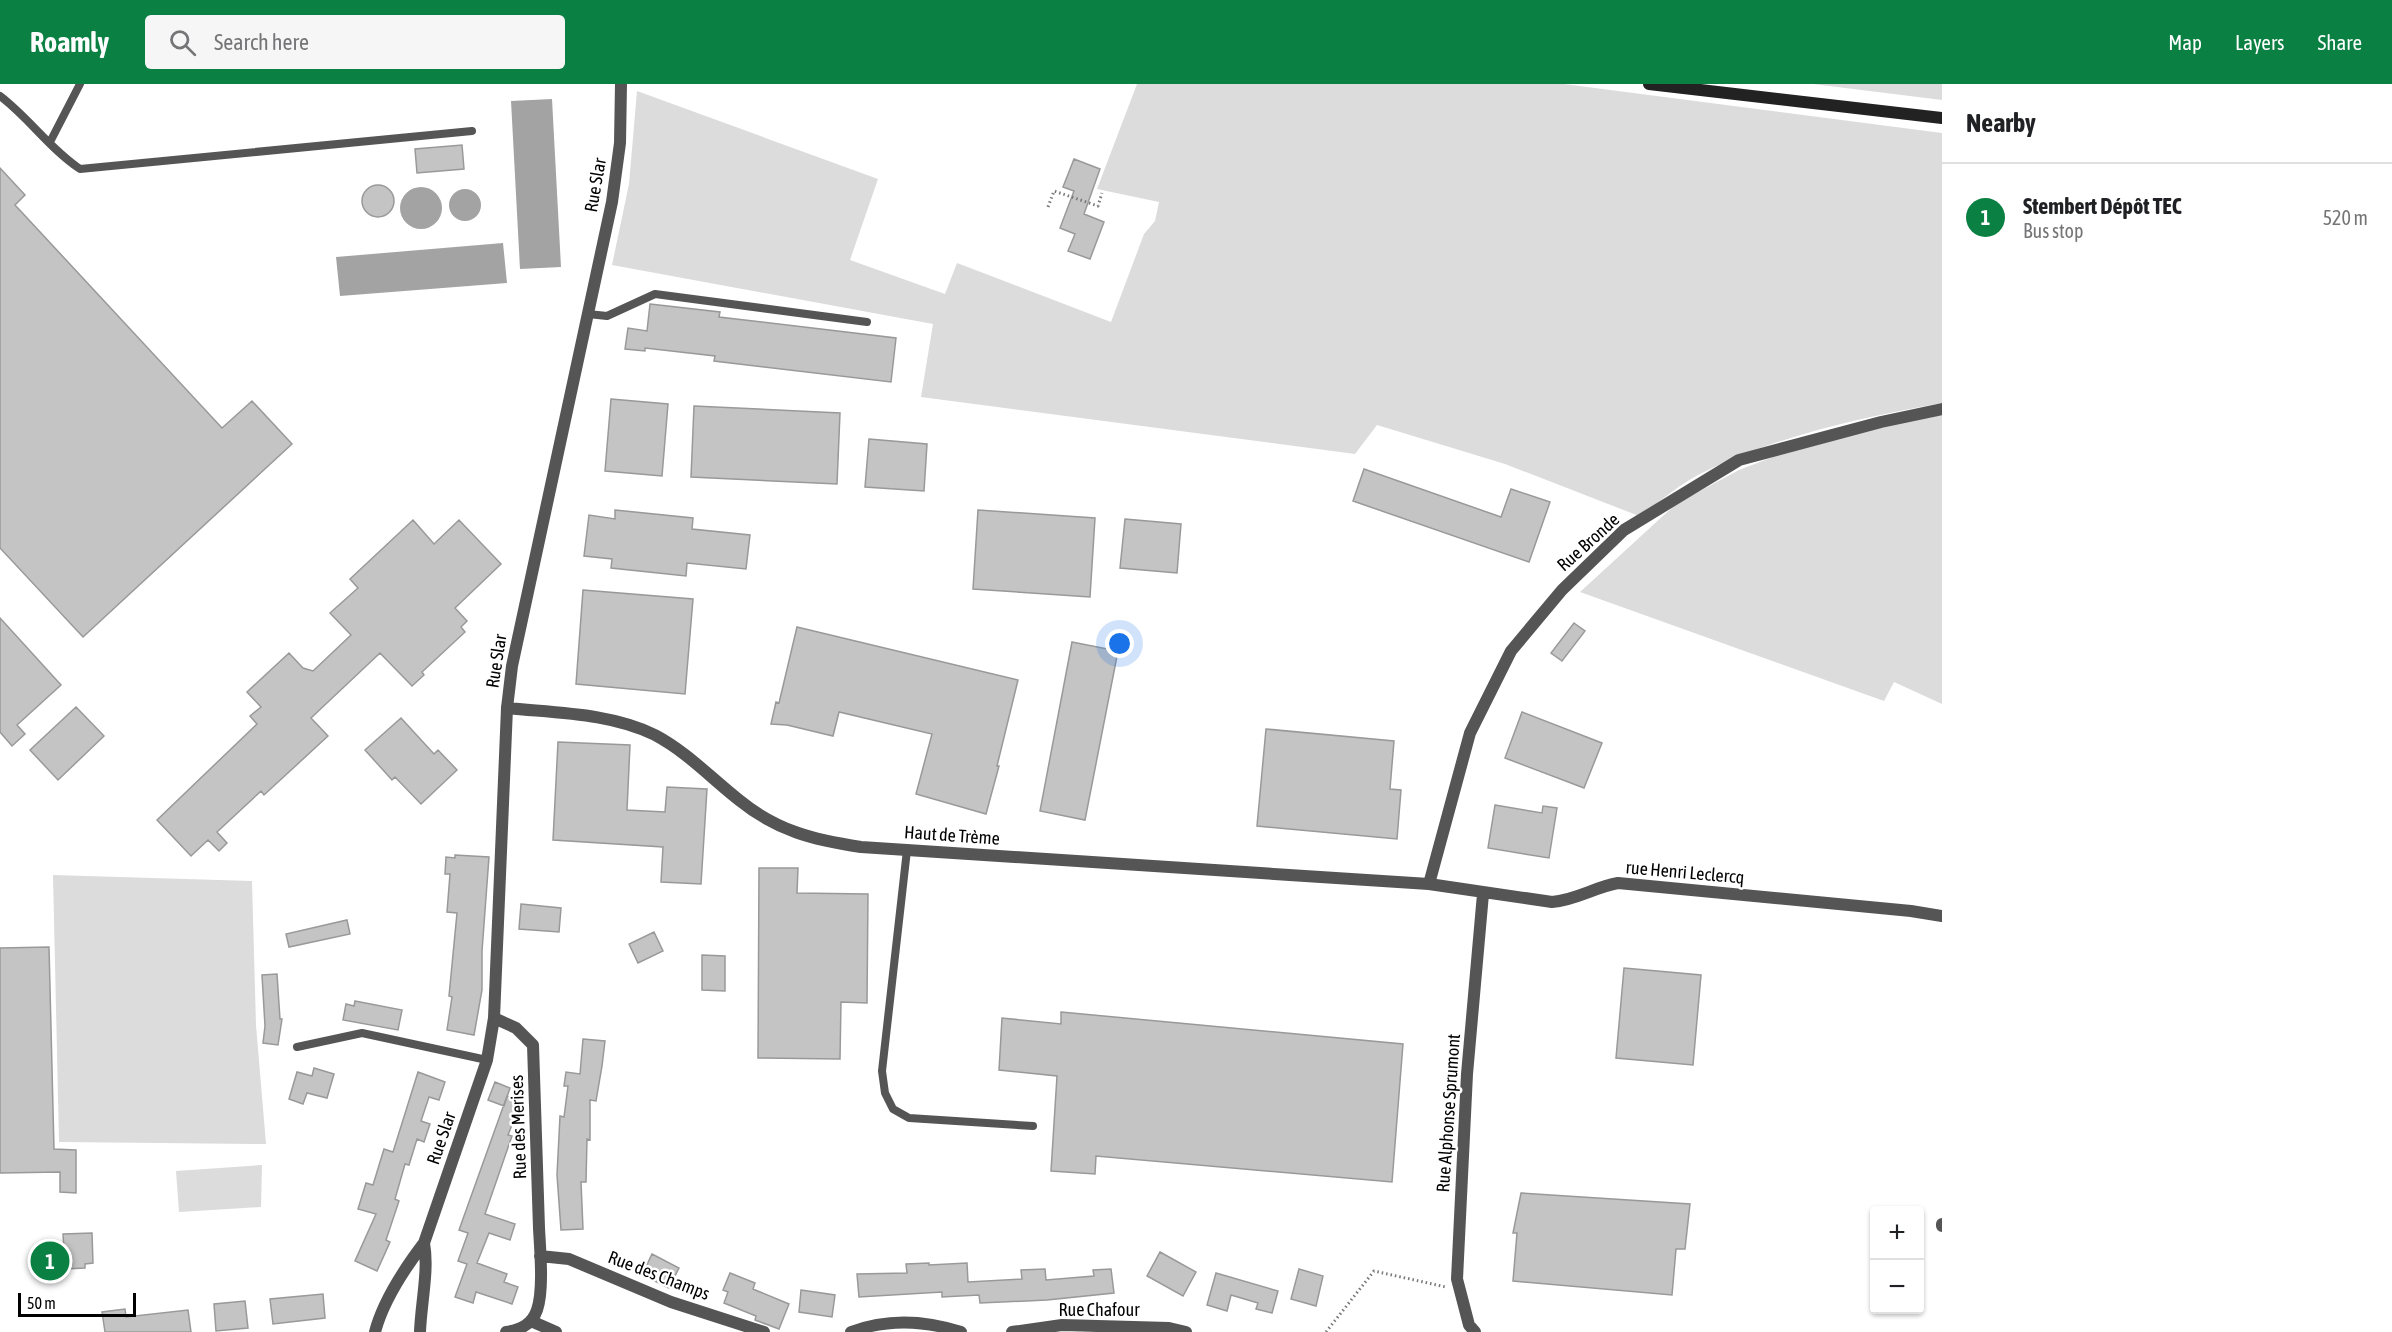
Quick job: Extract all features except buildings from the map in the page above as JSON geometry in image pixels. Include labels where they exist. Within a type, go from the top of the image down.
[{"type":"main road","points":[[1648,84],[1942,118]]},
{"type":"street","name":"Rue Slar","points":[[375,1332],[379,1318],[411,1260],[424,1243],[487,1060],[494,1018],[507,708],[514,655],[612,202],[620,143],[621,84]]},
{"type":"street","name":"Rue Bronde","points":[[1429,884],[1470,733],[1511,651],[1562,591],[1624,530],[1739,459],[1881,422],[1942,409]]},
{"type":"street","name":"Haut de Trème","points":[[507,708],[616,720],[656,735],[740,802],[779,826],[821,841],[907,850],[1429,884]]},
{"type":"street","name":"rue Henri Leclercq","points":[[1429,884],[1484,894],[1552,902],[1569,900],[1601,886],[1618,884],[1942,916]]},
{"type":"street","name":"Rue Alphonse Sprumont","points":[[1475,1332],[1469,1325],[1457,1279],[1467,1074],[1484,894]]},
{"type":"street","name":"Rue des Merises","points":[[494,1018],[516,1028],[533,1045],[540,1256]]},
{"type":"street","name":"Rue Slar","points":[[420,1332],[421,1304],[428,1260],[424,1243]]},
{"type":"street","points":[[506,1332],[520,1330],[531,1321],[537,1310],[540,1256]]},
{"type":"street","name":"Rue des Champs","points":[[540,1256],[569,1259],[671,1302],[764,1332]]},
{"type":"street","points":[[531,1321],[556,1332]]},
{"type":"street","points":[[851,1332],[893,1321],[926,1324],[961,1332]]},
{"type":"street","name":"Rue Chafour","points":[[1012,1332],[1062,1325],[1169,1328],[1186,1332]]},
{"type":"lane","points":[[50,142],[80,84]]},
{"type":"lane","points":[[0,96],[21,113],[63,158],[80,169],[472,131]]},
{"type":"lane","points":[[588,314],[607,316],[655,294],[867,321]]},
{"type":"lane","points":[[907,850],[885,1034],[882,1071],[885,1093],[893,1109],[909,1118],[1034,1126]]},
{"type":"lane","points":[[297,1047],[362,1033],[487,1060]]},
{"type":"path","points":[[1048,207],[1054,191],[1098,206],[1102,193]]},
{"type":"path","points":[[1326,1332],[1374,1271],[1460,1291]]},
{"type":"shaded area","points":[[1137,84],[1564,84],[1942,133],[1942,403],[1849,422],[1758,449],[1692,478],[1639,516],[1505,464],[1377,425],[1355,454],[921,397],[933,324],[612,265],[629,184],[637,91],[878,179],[850,260],[945,294],[957,263],[1111,322],[1144,234],[1155,221],[1159,202],[1097,189]]},
{"type":"shaded area","points":[[1813,84],[1942,84],[1942,100]]},
{"type":"shaded area","points":[[552,99],[561,267],[520,269],[511,101]]},
{"type":"shaded area","points":[[421,187],[436,193],[442,208],[436,223],[421,229],[406,223],[400,208],[406,193]]},
{"type":"shaded area","points":[[465,189],[476,194],[481,205],[476,216],[465,221],[454,216],[449,205],[454,194]]},
{"type":"shaded area","points":[[503,243],[507,283],[340,296],[336,257]]},
{"type":"shaded area","points":[[1942,415],[1942,704],[1894,682],[1884,701],[1580,592],[1676,504],[1739,470],[1794,449]]},
{"type":"shaded area","points":[[53,875],[252,881],[256,1025],[266,1144],[59,1142]]},
{"type":"shaded area","points":[[262,1165],[261,1207],[179,1212],[176,1171]]},
{"type":"place","name":"Stembert Dépôt TEC","points":[[50,1261]]}]
